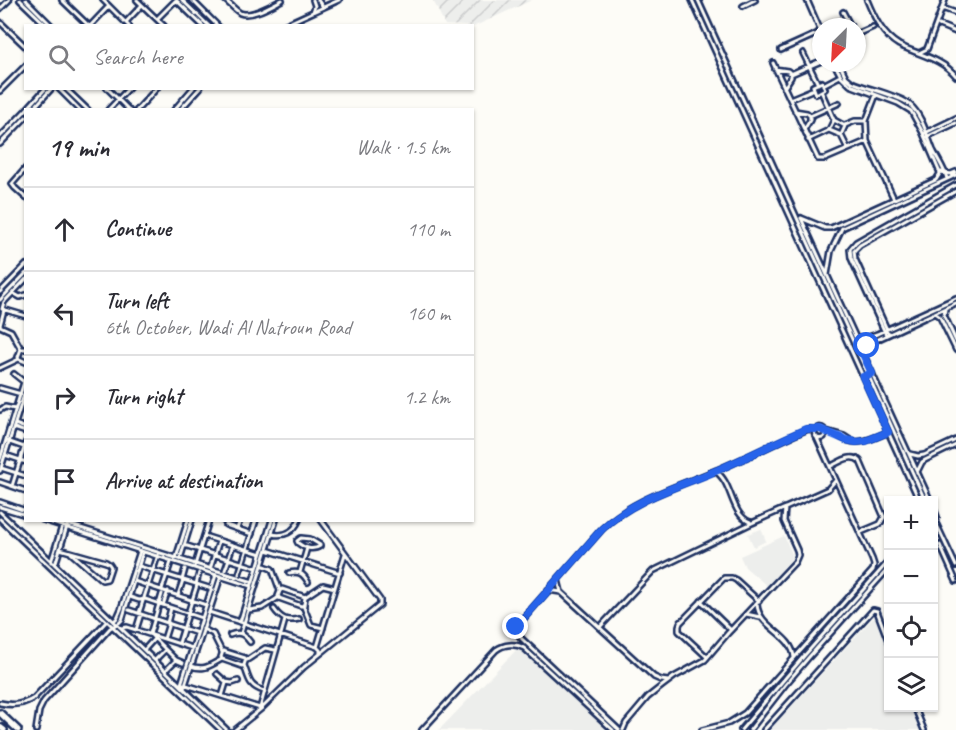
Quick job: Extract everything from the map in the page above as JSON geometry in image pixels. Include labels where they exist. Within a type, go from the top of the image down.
[{"type":"highway","points":[[0,713],[18,730]]},
{"type":"highway","points":[[0,727],[4,730]]},
{"type":"street","points":[[0,9],[9,0]]},
{"type":"street","points":[[20,0],[46,23]]},
{"type":"street","points":[[26,0],[46,23]]},
{"type":"street","points":[[62,0],[87,24]]},
{"type":"street","points":[[103,0],[126,22],[142,5]]},
{"type":"street","points":[[137,0],[162,24]]},
{"type":"street","points":[[157,19],[176,0],[206,24]]},
{"type":"street","points":[[182,0],[202,24]]},
{"type":"street","points":[[192,0],[216,24]]},
{"type":"street","points":[[225,0],[236,10],[245,14],[255,13],[282,0]]},
{"type":"street","points":[[315,0],[323,7]]},
{"type":"street","points":[[313,12],[315,0]]},
{"type":"street","points":[[286,24],[339,0]]},
{"type":"street","points":[[694,0],[867,375],[907,466],[917,496]]},
{"type":"street","points":[[694,0],[888,432],[922,496]]},
{"type":"street","points":[[743,6],[755,0]]},
{"type":"street","points":[[807,0],[815,18]]},
{"type":"street","points":[[867,0],[886,34],[898,44],[945,65],[956,76]]},
{"type":"street","points":[[930,57],[927,49],[945,0]]},
{"type":"street","points":[[91,24],[109,6]]},
{"type":"street","points":[[942,8],[956,13]]},
{"type":"street","points":[[843,12],[846,18]]},
{"type":"street","points":[[0,22],[24,44]]},
{"type":"street","points":[[939,25],[956,32]]},
{"type":"street","points":[[866,30],[873,27]]},
{"type":"street","points":[[781,50],[812,36]]},
{"type":"street","points":[[919,53],[927,49]]},
{"type":"street","points":[[803,52],[818,84]]},
{"type":"street","points":[[772,63],[816,157],[820,160],[825,159],[867,141]]},
{"type":"street","points":[[784,88],[791,74],[812,65]]},
{"type":"street","points":[[0,91],[24,67]]},
{"type":"street","points":[[775,69],[788,71],[791,74]]},
{"type":"street","points":[[839,72],[850,85],[877,93]]},
{"type":"street","points":[[842,72],[850,80],[909,109],[925,135],[942,173],[947,175],[947,179]]},
{"type":"street","points":[[823,85],[841,76]]},
{"type":"street","points":[[790,99],[814,89],[813,86],[822,82],[823,85]]},
{"type":"street","points":[[814,89],[816,94],[825,89],[823,85]]},
{"type":"street","points":[[33,108],[44,90]]},
{"type":"street","points":[[28,108],[50,90]]},
{"type":"street","points":[[60,90],[79,108]]},
{"type":"street","points":[[67,90],[86,108]]},
{"type":"street","points":[[109,90],[127,108]]},
{"type":"street","points":[[110,108],[127,90]]},
{"type":"street","points":[[139,108],[155,90]]},
{"type":"street","points":[[181,108],[192,90]]},
{"type":"street","points":[[177,108],[198,90]]},
{"type":"street","points":[[821,91],[834,120],[845,125],[855,121],[866,121]]},
{"type":"street","points":[[877,93],[866,121],[867,141],[894,199]]},
{"type":"street","points":[[79,108],[80,103]]},
{"type":"street","points":[[810,116],[839,103]]},
{"type":"street","points":[[7,137],[2,135],[24,111]]},
{"type":"street","points":[[795,111],[807,113],[810,116]]},
{"type":"street","points":[[804,130],[810,116]]},
{"type":"street","points":[[925,135],[956,118]]},
{"type":"street","points":[[0,144],[24,119]]},
{"type":"street","points":[[808,140],[829,130],[834,120]]},
{"type":"street","points":[[925,135],[956,123]]},
{"type":"street","points":[[841,135],[845,125]]},
{"type":"street","points":[[829,130],[841,135]]},
{"type":"street","points":[[841,135],[848,149]]},
{"type":"street","points":[[24,170],[12,184],[24,196]]},
{"type":"street","points":[[942,173],[956,173]]},
{"type":"street","points":[[829,229],[853,221],[919,190],[936,180],[942,173]]},
{"type":"street","points":[[870,213],[894,199],[947,179],[956,173]]},
{"type":"street","points":[[887,333],[850,258],[851,246],[956,185]]},
{"type":"street","points":[[887,333],[855,259],[854,251],[860,245],[956,191]]},
{"type":"street","points":[[836,240],[829,229],[801,218],[928,496]]},
{"type":"street","points":[[827,276],[836,240],[846,224]]},
{"type":"street","points":[[0,292],[24,267]]},
{"type":"street","points":[[0,300],[24,275]]},
{"type":"street","points":[[19,359],[23,349],[11,331],[0,326],[4,302],[24,281]]},
{"type":"street","points":[[13,293],[20,297],[24,296]]},
{"type":"street","points":[[863,354],[867,346],[887,333],[956,298]]},
{"type":"street","points":[[856,338],[887,333],[956,303]]},
{"type":"street","points":[[945,308],[944,315],[956,341]]},
{"type":"street","points":[[2,309],[24,315]]},
{"type":"street","points":[[934,314],[940,317],[956,350]]},
{"type":"street","points":[[877,334],[879,339]]},
{"type":"street","points":[[0,368],[19,359],[24,361]]},
{"type":"street","points":[[863,377],[872,373]]},
{"type":"street","points":[[14,374],[24,381]]},
{"type":"street","points":[[0,388],[23,395]]},
{"type":"street","points":[[23,395],[15,410],[1,470],[24,475]]},
{"type":"street","points":[[0,459],[1,450],[14,426],[23,395]]},
{"type":"street","points":[[0,410],[5,407],[15,410]]},
{"type":"street","points":[[14,426],[24,429]]},
{"type":"street","points":[[614,728],[516,632],[516,627],[602,529],[639,503],[806,429],[819,428],[852,441],[864,442],[888,432]]},
{"type":"street","points":[[705,729],[729,723],[742,716],[872,572],[874,567],[861,532],[815,430]]},
{"type":"street","points":[[821,447],[825,431]]},
{"type":"street","points":[[816,436],[824,437]]},
{"type":"street","points":[[917,472],[929,455],[956,440]]},
{"type":"street","points":[[7,441],[24,445]]},
{"type":"street","points":[[909,454],[929,455],[956,446]]},
{"type":"street","points":[[12,486],[24,448]]},
{"type":"street","points":[[5,455],[24,461]]},
{"type":"street","points":[[831,466],[851,457],[860,461],[884,518],[880,524],[861,532]]},
{"type":"street","points":[[723,478],[725,466]]},
{"type":"street","points":[[715,471],[723,478],[741,516],[752,523]]},
{"type":"street","points":[[600,627],[653,571],[828,489],[836,478]]},
{"type":"street","points":[[0,482],[24,490]]},
{"type":"street","points":[[828,489],[843,492]]},
{"type":"street","points":[[0,502],[24,512]]},
{"type":"street","points":[[0,507],[24,513]]},
{"type":"street","points":[[784,521],[785,508]]},
{"type":"street","points":[[5,518],[5,513],[9,510]]},
{"type":"street","points":[[0,512],[24,539],[221,730]]},
{"type":"street","points":[[422,730],[496,650],[505,646],[517,645],[524,648],[614,728],[622,730],[656,690],[695,667],[707,657],[794,564],[797,558],[797,548],[784,521],[774,513]]},
{"type":"street","points":[[736,531],[741,516]]},
{"type":"street","points":[[0,519],[53,563],[76,588]]},
{"type":"street","points":[[178,559],[189,522]]},
{"type":"street","points":[[178,559],[190,522]]},
{"type":"street","points":[[195,566],[208,522]]},
{"type":"street","points":[[224,522],[252,534]]},
{"type":"street","points":[[237,529],[239,522]]},
{"type":"street","points":[[239,578],[255,522]]},
{"type":"street","points":[[241,633],[252,584],[267,550],[274,522]]},
{"type":"street","points":[[242,622],[249,610],[261,554],[274,522]]},
{"type":"street","points":[[272,534],[285,535],[295,527],[297,522]]},
{"type":"street","points":[[235,730],[320,654],[376,609],[380,603],[322,522]]},
{"type":"street","points":[[53,563],[65,524]]},
{"type":"street","points":[[53,563],[60,549],[65,524]]},
{"type":"street","points":[[65,524],[141,551],[178,559],[218,575],[239,578]]},
{"type":"street","points":[[938,527],[956,566]]},
{"type":"street","points":[[204,536],[261,554]]},
{"type":"street","points":[[301,538],[310,539],[320,546],[316,549],[307,548],[297,541],[301,538]]},
{"type":"street","points":[[107,539],[239,578],[252,584]]},
{"type":"street","points":[[211,566],[219,541]]},
{"type":"street","points":[[184,545],[228,559],[272,569],[280,591],[279,597],[262,608],[249,610]]},
{"type":"street","points":[[225,570],[233,545]]},
{"type":"street","points":[[940,545],[956,581]]},
{"type":"street","points":[[300,572],[307,548]]},
{"type":"street","points":[[60,549],[110,565],[107,579],[102,580],[71,553]]},
{"type":"street","points":[[267,550],[340,573]]},
{"type":"street","points":[[0,703],[12,705],[32,700],[102,627],[121,621],[141,551]]},
{"type":"street","points":[[125,609],[141,551]]},
{"type":"street","points":[[320,654],[318,647],[345,553]]},
{"type":"street","points":[[136,630],[158,555]]},
{"type":"street","points":[[953,559],[956,555]]},
{"type":"street","points":[[86,566],[91,558]]},
{"type":"street","points":[[162,589],[171,562]]},
{"type":"street","points":[[138,566],[212,589]]},
{"type":"street","points":[[741,730],[884,567]]},
{"type":"street","points":[[178,595],[185,569]]},
{"type":"street","points":[[289,573],[300,572],[308,582]]},
{"type":"street","points":[[179,643],[199,573]]},
{"type":"street","points":[[750,730],[808,657],[884,573]]},
{"type":"street","points":[[183,685],[191,666],[192,648],[218,575]]},
{"type":"street","points":[[183,685],[209,612],[218,575]]},
{"type":"street","points":[[707,657],[678,628],[720,580],[728,577],[736,580],[758,601]]},
{"type":"street","points":[[558,579],[561,592]]},
{"type":"street","points":[[134,581],[207,605]]},
{"type":"street","points":[[323,628],[311,625],[303,605],[305,597],[323,585],[335,588]]},
{"type":"street","points":[[548,590],[561,592],[654,677],[668,681]]},
{"type":"street","points":[[150,634],[154,618],[168,591]]},
{"type":"street","points":[[280,591],[305,597]]},
{"type":"street","points":[[161,604],[162,594]]},
{"type":"street","points":[[129,596],[202,618]]},
{"type":"street","points":[[279,597],[303,605]]},
{"type":"street","points":[[701,601],[731,630]]},
{"type":"street","points":[[758,601],[757,611],[762,618],[790,644],[805,647]]},
{"type":"street","points":[[165,639],[171,608]]},
{"type":"street","points":[[125,609],[197,633]]},
{"type":"street","points":[[274,609],[285,620],[299,619]]},
{"type":"street","points":[[764,730],[873,609],[877,611],[884,629]]},
{"type":"street","points":[[209,612],[318,647]]},
{"type":"street","points":[[746,614],[762,618]]},
{"type":"street","points":[[261,708],[285,620]]},
{"type":"street","points":[[112,623],[121,628],[146,656],[183,685],[227,730]]},
{"type":"street","points":[[36,730],[39,711],[49,695],[112,623]]},
{"type":"street","points":[[102,627],[107,631]]},
{"type":"street","points":[[121,628],[136,630],[192,648]]},
{"type":"street","points":[[203,629],[213,634],[222,653],[222,659]]},
{"type":"street","points":[[230,635],[241,633],[250,642]]},
{"type":"street","points":[[150,634],[176,660],[183,663]]},
{"type":"street","points":[[145,649],[155,639]]},
{"type":"street","points":[[790,644],[794,658]]},
{"type":"street","points":[[191,666],[204,668],[222,659],[242,666],[265,648],[276,650]]},
{"type":"street","points":[[156,659],[165,650]]},
{"type":"street","points":[[222,653],[225,651],[246,658],[245,663],[251,684],[264,692]]},
{"type":"street","points":[[165,671],[176,660]]},
{"type":"street","points":[[217,674],[226,682],[238,681]]},
{"type":"street","points":[[654,677],[656,690]]},
{"type":"street","points":[[222,696],[226,682]]},
{"type":"street","points":[[183,685],[261,708]]},
{"type":"street","points":[[43,689],[49,695]]},
{"type":"street","points":[[917,712],[924,730]]},
{"type":"street","points":[[752,716],[756,715],[759,720]]},
{"type":"street","points":[[748,722],[753,726]]},
{"type":"street","points":[[614,728],[626,723]]},
{"type":"shaded area","points":[[433,0],[532,0],[474,27],[474,24],[445,24]]},
{"type":"shaded area","points":[[761,529],[766,541],[754,547],[748,534]]},
{"type":"shaded area","points":[[784,536],[792,558],[767,586],[745,567],[740,556]]},
{"type":"shaded area","points":[[875,616],[884,639],[884,712],[913,712],[920,730],[770,730]]},
{"type":"shaded area","points":[[519,647],[611,730],[439,730]]},
{"type":"route","points":[[516,627],[602,529],[627,509],[806,429],[815,430],[817,428],[856,442],[866,441],[888,432],[863,377],[872,373],[863,354],[867,346]]}]
